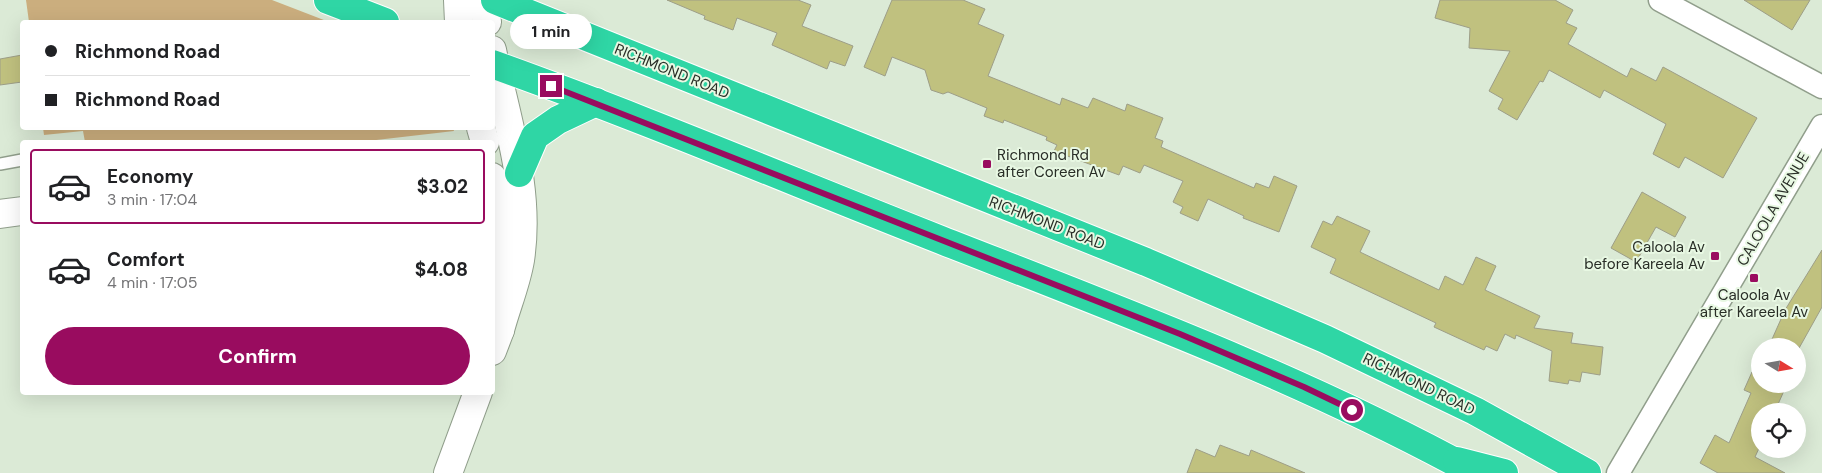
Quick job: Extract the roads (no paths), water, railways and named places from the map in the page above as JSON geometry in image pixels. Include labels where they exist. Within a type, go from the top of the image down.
[{"type":"highway","points":[[328,0],[380,20]]},
{"type":"highway","name":"RICHMOND ROAD","points":[[495,0],[1146,262],[1325,339],[1475,411],[1587,473]]},
{"type":"highway","points":[[539,0],[562,27]]},
{"type":"highway","points":[[495,60],[596,102],[1180,334],[1304,387],[1475,473]]},
{"type":"highway","points":[[499,177],[535,136],[558,120],[596,102]]},
{"type":"highway","points":[[1448,458],[1504,473]]},
{"type":"street","points":[[458,0],[459,20]]},
{"type":"street","points":[[483,0],[487,20]]},
{"type":"street","points":[[1660,0],[1822,87]]},
{"type":"street","points":[[495,98],[499,177],[522,232],[519,262],[496,340]]},
{"type":"street","name":"CALOOLA AVENUE","points":[[1618,473],[1822,126]]},
{"type":"street","points":[[0,214],[20,210]]},
{"type":"street","points":[[448,473],[477,395]]},
{"type":"lane","points":[[0,164],[20,160]]},
{"type":"place","name":"Richmond Rd after Coreen Av","points":[[987,164]]},
{"type":"place","name":"Caloola Av before Kareela Av","points":[[1715,256]]},
{"type":"place","name":"Caloola Av after Kareela Av","points":[[1754,278]]}]
